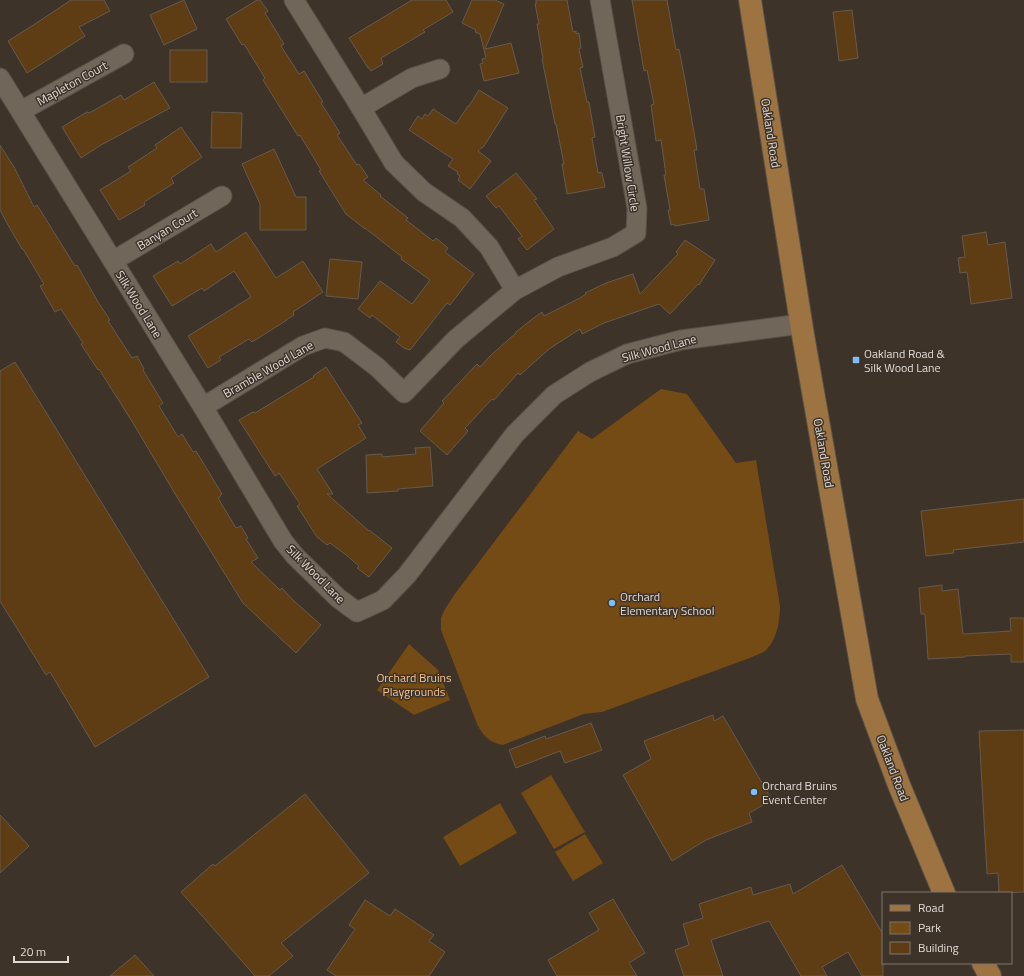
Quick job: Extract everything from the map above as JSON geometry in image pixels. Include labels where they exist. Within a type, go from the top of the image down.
[{"type":"main road","name":"Oakland Road","points":[[750,0],[802,324],[867,699],[899,785],[944,892]]},
{"type":"main road","points":[[984,964],[990,976]]},
{"type":"street","points":[[294,0],[394,162],[424,192],[462,218],[489,247],[515,290]]},
{"type":"street","name":"Bright Willow Circle","points":[[515,290],[558,267],[613,247],[636,233],[637,208],[600,0]]},
{"type":"street","name":"Mapleton Court","points":[[21,111],[124,54]]},
{"type":"street","points":[[361,108],[412,78],[440,69]]},
{"type":"street","name":"Silk Wood Lane","points":[[0,78],[283,541],[295,556],[338,598],[357,612],[383,600],[407,575],[515,434],[554,395],[590,372],[627,354],[681,340],[802,324]]},
{"type":"street","name":"Banyan Court","points":[[113,261],[222,196]]},
{"type":"street","name":"Bramble Wood Lane","points":[[202,407],[304,346],[324,338],[344,342],[377,367],[404,393],[456,339],[515,290]]},
{"type":"green space","points":[[661,389],[687,394],[736,463],[756,460],[780,606],[775,636],[765,651],[750,658],[602,712],[584,714],[503,745],[494,743],[484,735],[477,724],[441,630],[441,618],[445,609],[578,431],[592,439]]},
{"type":"green space","name":"Orchard Bruins Playgrounds","points":[[409,644],[438,670],[450,700],[414,715],[377,690]]},
{"type":"green space","points":[[551,775],[585,832],[554,849],[521,793]]},
{"type":"green space","points":[[500,803],[517,833],[460,866],[443,837]]},
{"type":"green space","points":[[585,834],[603,863],[573,881],[555,852]]},
{"type":"building","points":[[71,0],[104,0],[110,11],[79,27],[85,36],[27,73],[8,41]]},
{"type":"building","points":[[184,0],[197,29],[164,45],[150,15]]},
{"type":"building","points":[[257,0],[260,0],[268,11],[265,13],[284,44],[281,46],[299,74],[304,71],[323,102],[321,103],[340,133],[337,135],[357,165],[359,164],[368,177],[363,180],[381,195],[380,196],[408,218],[406,220],[433,241],[436,238],[448,248],[445,252],[474,274],[450,305],[447,303],[410,350],[404,348],[396,342],[400,337],[372,315],[370,318],[358,309],[380,281],[412,304],[430,280],[401,259],[402,257],[346,214],[319,171],[321,170],[300,135],[298,136],[263,80],[265,78],[244,44],[242,45],[226,19]]},
{"type":"building","points":[[412,0],[446,0],[453,12],[423,30],[425,32],[381,58],[383,64],[371,71],[349,38]]},
{"type":"building","points":[[472,0],[495,0],[504,4],[485,49],[511,43],[519,73],[484,81],[480,64],[483,63],[482,59],[486,58],[480,34],[475,32],[476,30],[462,23]]},
{"type":"building","points":[[536,0],[567,0],[573,32],[576,31],[576,34],[579,33],[581,48],[579,49],[583,67],[580,68],[587,102],[589,102],[595,137],[592,138],[598,173],[602,173],[605,187],[567,194],[562,164],[564,164],[542,59],[537,24],[539,24],[535,4]]},
{"type":"building","points":[[632,0],[667,0],[676,50],[679,49],[685,80],[697,150],[694,150],[700,189],[704,189],[709,220],[675,226],[674,224],[671,225],[668,210],[670,210],[664,175],[666,175],[661,140],[656,141],[651,105],[654,104],[647,70],[644,71]]},
{"type":"building","points":[[852,10],[858,58],[839,61],[833,12]]},
{"type":"building","points":[[170,50],[207,50],[207,82],[170,82]]},
{"type":"building","points":[[154,82],[170,108],[101,145],[81,158],[62,127],[87,112],[89,113],[121,95],[124,100]]},
{"type":"building","points":[[479,90],[508,108],[484,146],[478,151],[491,161],[470,189],[458,180],[460,176],[457,174],[458,172],[448,166],[453,159],[409,130],[418,116],[422,119],[425,114],[428,116],[433,109],[456,124]]},
{"type":"building","points":[[212,112],[242,113],[241,148],[211,148]]},
{"type":"building","points":[[181,127],[202,157],[171,178],[174,183],[144,202],[145,205],[119,220],[100,190],[131,171],[128,167],[157,148],[155,145]]},
{"type":"building","points":[[0,145],[14,167],[34,207],[37,205],[75,266],[77,265],[110,320],[108,321],[132,358],[137,356],[144,369],[143,370],[163,403],[159,406],[178,437],[182,434],[193,452],[196,451],[222,494],[218,498],[236,528],[241,526],[248,538],[246,539],[258,558],[251,562],[280,590],[282,588],[321,625],[296,653],[243,603],[133,423],[99,369],[98,370],[81,344],[83,343],[61,309],[55,312],[40,286],[44,284],[0,210]]},
{"type":"building","points":[[274,149],[296,197],[306,197],[306,230],[260,230],[260,204],[242,164]]},
{"type":"building","points":[[516,173],[537,199],[534,200],[554,229],[527,250],[518,239],[522,236],[499,206],[496,208],[486,196]]},
{"type":"building","points":[[246,232],[276,278],[303,261],[323,292],[293,312],[294,315],[287,320],[252,342],[249,339],[219,357],[221,360],[208,368],[188,336],[251,297],[234,271],[204,291],[202,288],[172,306],[153,276],[178,261],[180,264],[211,244],[216,252]]},
{"type":"building","points":[[986,232],[988,245],[1005,242],[1012,298],[971,304],[967,272],[960,273],[958,258],[965,257],[962,236]]},
{"type":"building","points":[[685,240],[715,260],[699,285],[698,284],[670,314],[659,304],[604,323],[582,334],[580,329],[549,349],[520,375],[518,373],[494,400],[492,399],[465,428],[468,431],[447,455],[420,431],[444,403],[442,401],[477,364],[480,367],[516,332],[542,312],[544,316],[606,283],[633,274],[640,294],[678,254],[676,252]]},
{"type":"building","points":[[330,259],[362,262],[358,299],[326,296]]},
{"type":"building","points":[[15,362],[209,677],[95,747],[50,672],[46,675],[0,601],[0,371]]},
{"type":"building","points":[[326,367],[362,423],[358,425],[366,438],[317,469],[333,494],[327,494],[369,531],[392,548],[369,577],[357,568],[359,566],[345,554],[330,543],[327,545],[317,537],[297,506],[300,504],[279,473],[275,476],[239,420],[253,412],[255,413],[314,377],[313,376]]},
{"type":"building","points":[[430,447],[433,486],[398,489],[398,491],[367,493],[366,455],[382,454],[382,457],[416,454],[415,448]]},
{"type":"building","points":[[1024,499],[1024,542],[953,550],[954,553],[926,556],[921,511]]},
{"type":"building","points":[[942,585],[942,591],[958,589],[963,634],[1011,631],[1010,618],[1024,618],[1024,662],[1011,662],[1011,654],[928,659],[925,614],[921,614],[919,588]]},
{"type":"building","points":[[713,715],[714,721],[723,716],[772,800],[749,813],[752,822],[706,840],[672,861],[623,775],[651,759],[644,741]]},
{"type":"building","points":[[591,723],[602,750],[565,763],[560,751],[516,768],[509,750],[545,736],[546,739]]},
{"type":"building","points":[[1024,730],[1024,892],[999,892],[998,873],[987,874],[979,731]]},
{"type":"building","points":[[305,794],[369,873],[281,943],[293,956],[269,976],[255,976],[181,892],[213,864],[215,866]]},
{"type":"building","points":[[0,815],[29,846],[0,873]]},
{"type":"building","points":[[842,865],[882,932],[883,976],[862,976],[848,952],[822,967],[827,976],[801,976],[769,921],[711,940],[723,976],[684,976],[675,950],[689,945],[683,924],[703,918],[699,904],[751,887],[753,895],[790,884],[793,894]]},
{"type":"building","points":[[613,899],[645,953],[629,963],[637,976],[557,976],[548,960],[599,930],[589,913]]},
{"type":"building","points":[[365,900],[390,916],[395,909],[434,935],[429,941],[445,952],[429,976],[336,976],[327,970],[355,929],[349,925]]},
{"type":"building","points":[[135,955],[154,976],[110,976]]},
{"type":"place","name":"Oakland Road & Silk Wood Lane","points":[[856,360]]},
{"type":"place","name":"Orchard Elementary School","points":[[612,603]]},
{"type":"place","name":"Orchard Bruins Event Center","points":[[754,792]]}]
